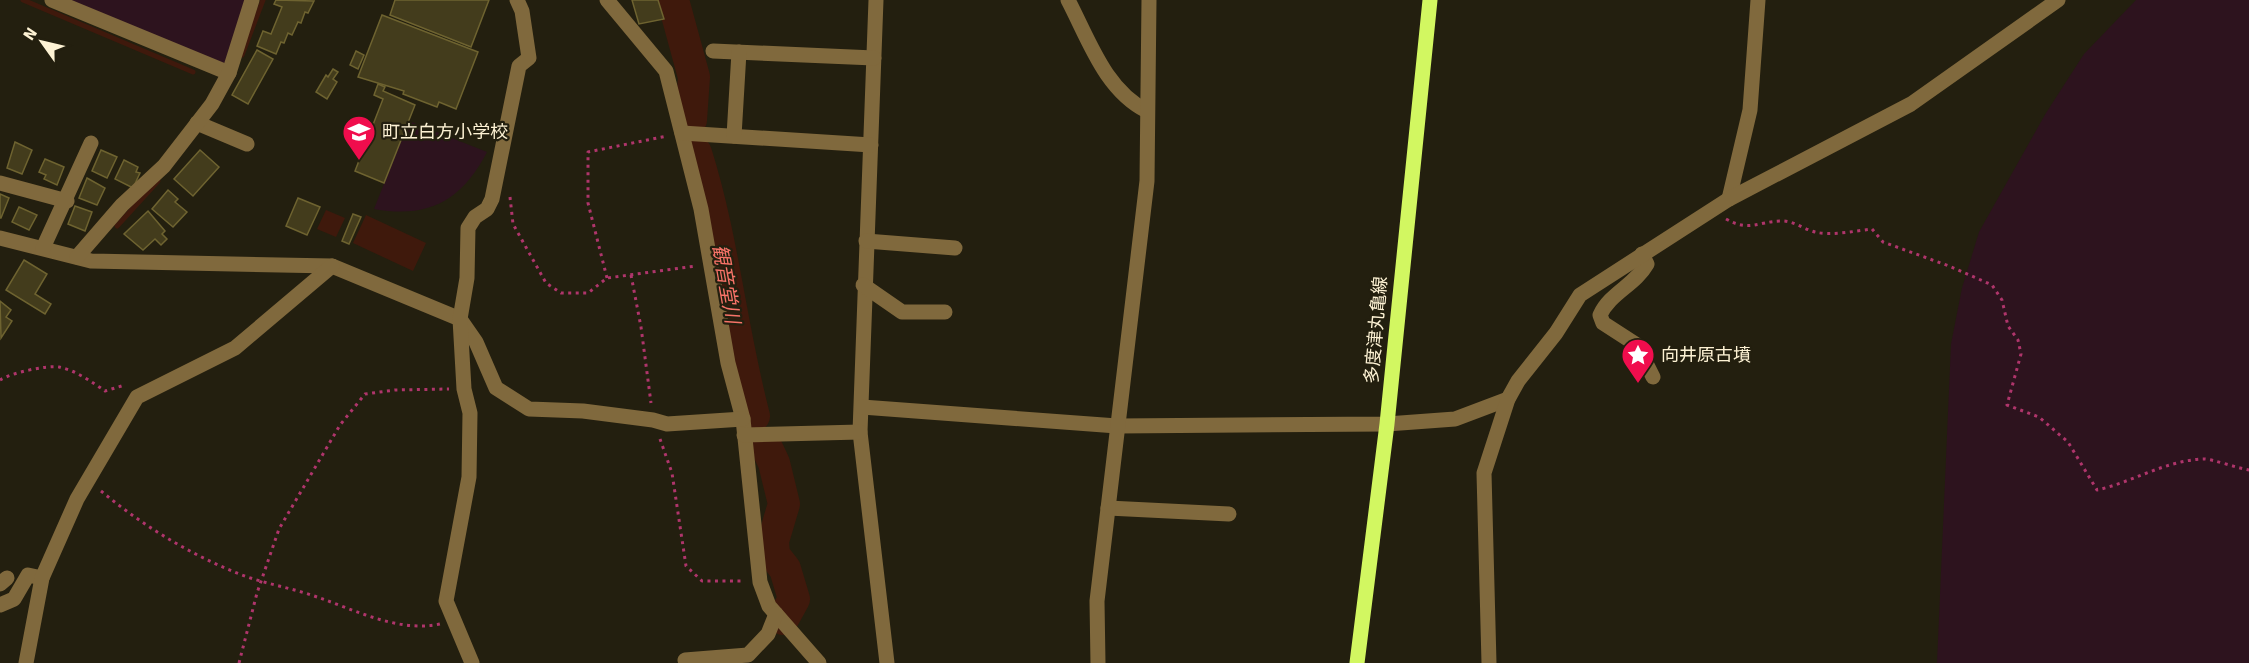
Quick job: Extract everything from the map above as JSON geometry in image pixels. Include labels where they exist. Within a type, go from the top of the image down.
[{"type":"main road","name":"多度津丸亀線","points":[[1357,663],[1387,424],[1430,0]]},
{"type":"street","points":[[52,0],[229,73]]},
{"type":"street","points":[[77,257],[122,206],[164,166],[197,123],[229,73],[252,0]]},
{"type":"street","points":[[472,663],[446,601],[469,477],[470,413],[464,389],[460,319],[467,278],[468,228],[475,217],[487,209],[492,199],[519,66],[529,58],[522,11],[516,0]]},
{"type":"street","points":[[607,0],[666,71],[701,209],[728,363],[743,419],[760,582],[769,606],[819,663]]},
{"type":"street","points":[[876,0],[863,285],[860,432],[887,663]]},
{"type":"street","points":[[1068,0],[1113,84],[1131,103],[1147,111]]},
{"type":"street","points":[[1098,663],[1097,601],[1147,181],[1149,0]]},
{"type":"street","points":[[1729,199],[1750,110],[1758,0]]},
{"type":"street","points":[[1489,663],[1484,473],[1508,399],[1518,381],[1556,333],[1580,295],[1729,199],[1911,104],[2058,0]]},
{"type":"street","points":[[713,51],[874,57]]},
{"type":"street","points":[[734,136],[739,52]]},
{"type":"street","points":[[197,123],[246,144]]},
{"type":"street","points":[[682,134],[871,145]]},
{"type":"street","points":[[43,248],[67,201],[91,143]]},
{"type":"street","points":[[0,183],[67,201]]},
{"type":"street","points":[[0,238],[91,261],[332,266],[460,319],[476,342],[496,388],[529,409],[583,411],[653,420],[667,424],[743,419]]},
{"type":"street","points":[[866,241],[955,248]]},
{"type":"street","points":[[1642,254],[1647,264],[1641,275],[1604,306],[1600,315],[1603,323],[1637,345],[1653,376]]},
{"type":"street","points":[[26,663],[42,578],[77,499],[137,397],[235,348],[332,266]]},
{"type":"street","points":[[863,285],[902,312],[945,312]]},
{"type":"street","points":[[862,407],[978,418],[1118,426],[1387,424],[1455,419],[1508,399]]},
{"type":"street","points":[[744,435],[860,432]]},
{"type":"street","points":[[1108,508],[1229,514]]},
{"type":"street","points":[[0,605],[14,599],[28,575],[42,578]]},
{"type":"street","points":[[686,663],[685,660],[748,655],[768,634],[776,614]]},
{"type":"path","points":[[607,278],[588,204],[588,152],[682,134]]},
{"type":"path","points":[[511,188],[513,224],[546,283],[561,293],[588,293],[607,278],[710,264]]},
{"type":"path","points":[[1723,218],[1738,226],[1760,226],[1780,221],[1798,224],[1817,233],[1872,230],[1883,242],[1949,266],[1992,285],[2002,300],[2008,326],[2018,340],[2021,354],[2007,405],[2039,417],[2068,442],[2097,490],[2117,485],[2179,461],[2207,459],[2228,467],[2249,470]]},
{"type":"path","points":[[631,275],[641,327],[653,420],[672,473],[686,566],[702,581],[760,582]]},
{"type":"path","points":[[0,380],[9,374],[58,367],[90,380],[105,390],[134,383]]},
{"type":"path","points":[[239,663],[261,581],[279,529],[340,425],[364,394],[395,390],[464,389]]},
{"type":"path","points":[[100,490],[131,516],[177,544],[261,581],[304,592],[399,625],[430,626],[454,620]]},
{"type":"shaded area","points":[[66,0],[245,0],[224,65]]},
{"type":"shaded area","points":[[2136,0],[2249,0],[2249,663],[1937,663],[1951,344],[1962,288],[1979,232],[2046,113],[2084,54]]},
{"type":"shaded area","points":[[409,121],[487,152],[467,183],[442,202],[411,211],[374,209]]},
{"type":"shaded area","points":[[326,210],[345,218],[336,237],[317,229]]},
{"type":"shaded area","points":[[366,215],[426,243],[413,271],[353,243]]},
{"type":"building","points":[[276,0],[314,1],[308,13],[305,12],[301,23],[298,22],[292,35],[288,33],[284,43],[281,42],[276,54],[257,46],[263,31],[271,34],[282,7],[274,4]]},
{"type":"building","points":[[395,0],[489,0],[471,47],[390,15]]},
{"type":"building","points":[[632,0],[658,0],[664,19],[639,24]]},
{"type":"building","points":[[382,15],[478,52],[456,109],[439,102],[437,107],[403,94],[404,91],[358,77]]},
{"type":"building","points":[[257,50],[273,59],[248,104],[232,95]]},
{"type":"building","points":[[356,51],[364,55],[358,69],[350,65]]},
{"type":"building","points":[[333,69],[338,72],[333,79],[337,82],[327,99],[316,92],[326,75],[328,77]]},
{"type":"building","points":[[378,84],[385,87],[383,91],[415,105],[384,183],[355,171],[383,99],[374,95]]},
{"type":"building","points":[[15,142],[32,150],[22,174],[7,168]]},
{"type":"building","points":[[101,150],[117,157],[107,178],[92,171]]},
{"type":"building","points":[[200,150],[219,167],[193,196],[174,179]]},
{"type":"building","points":[[45,159],[64,167],[57,185],[44,179],[46,175],[39,172]]},
{"type":"building","points":[[124,160],[138,167],[136,172],[140,173],[133,188],[115,179]]},
{"type":"building","points":[[87,178],[105,188],[97,205],[79,198]]},
{"type":"building","points":[[168,190],[178,199],[175,202],[187,212],[173,227],[152,209]]},
{"type":"building","points":[[0,194],[9,198],[1,218],[0,218]]},
{"type":"building","points":[[298,198],[320,207],[307,235],[286,226]]},
{"type":"building","points":[[75,206],[92,212],[85,231],[68,224]]},
{"type":"building","points":[[19,207],[37,215],[29,230],[12,222]]},
{"type":"building","points":[[148,211],[165,231],[162,234],[167,239],[161,245],[155,239],[143,250],[124,234]]},
{"type":"building","points":[[353,214],[361,217],[349,244],[342,241]]},
{"type":"building","points":[[24,260],[47,274],[35,294],[51,304],[45,314],[6,290]]},
{"type":"building","points":[[0,301],[11,310],[6,317],[12,321],[1,338]]},
{"type":"waterway","points":[[23,0],[193,72]]},
{"type":"waterway","points":[[242,55],[263,0]]},
{"type":"waterway","name":"観音堂川","points":[[673,0],[694,77],[691,120]]},
{"type":"waterway","name":"観音堂川","points":[[696,153],[713,218],[754,416]]},
{"type":"waterway","points":[[117,226],[158,181]]},
{"type":"waterway","name":"観音堂川","points":[[765,444],[774,463],[784,504],[773,541],[774,555],[785,569],[794,599],[783,619]]},
{"type":"place","name":"町立白方小学校","points":[[359,161]]},
{"type":"place","name":"向井原古墳","points":[[1638,384]]}]
